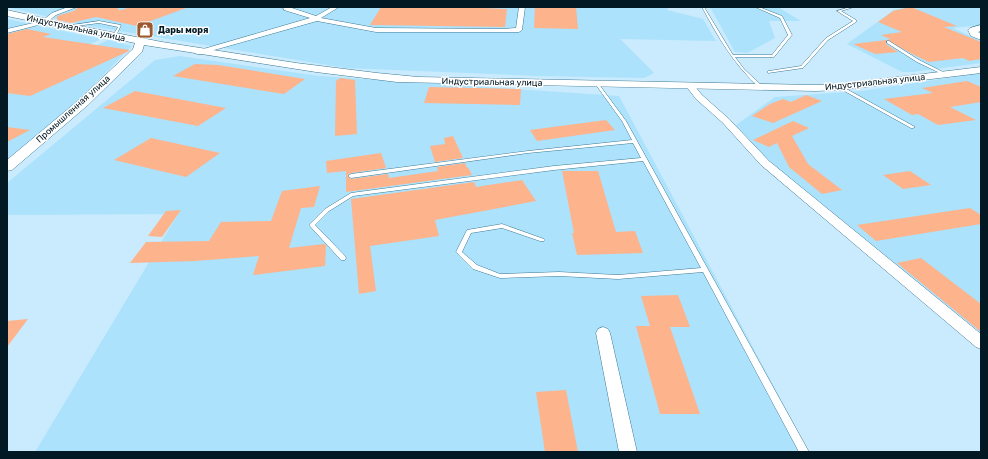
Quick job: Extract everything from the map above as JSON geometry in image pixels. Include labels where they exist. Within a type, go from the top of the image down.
[{"type":"main road","name":"Индустриальная улица","points":[[7,13],[114,37],[139,46],[172,48],[379,78],[690,86],[840,87],[981,70]]},
{"type":"main road","points":[[981,28],[973,30],[974,34],[981,37]]},
{"type":"main road","name":"Промышленная улица","points":[[7,167],[84,102],[139,46]]},
{"type":"street","points":[[28,18],[54,14],[74,7]]},
{"type":"street","points":[[286,7],[286,9],[315,18],[376,30],[519,30],[522,7]]},
{"type":"street","points":[[197,52],[315,18],[336,7]]},
{"type":"street","points":[[7,31],[44,22],[54,14]]},
{"type":"street","points":[[690,86],[726,121],[765,163],[981,343]]},
{"type":"street","points":[[603,333],[628,452]]},
{"type":"lane","points":[[703,7],[715,26],[723,44],[747,76],[761,87]]},
{"type":"lane","points":[[732,56],[773,56],[790,35],[780,17],[756,7]]},
{"type":"lane","points":[[769,72],[802,67],[827,39],[855,21],[839,11],[853,7]]},
{"type":"lane","points":[[888,42],[918,61],[945,74]]},
{"type":"lane","points":[[597,84],[624,121],[804,452]]},
{"type":"lane","points":[[840,87],[913,127]]},
{"type":"lane","points":[[351,176],[528,152],[634,140]]},
{"type":"lane","points":[[343,258],[312,225],[327,210],[351,195],[554,168],[644,159]]},
{"type":"lane","points":[[542,240],[502,226],[469,231],[459,252],[475,267],[500,276],[559,274],[618,277],[705,270]]},
{"type":"shaded area","points":[[7,7],[669,7],[667,10],[703,19],[716,41],[620,39],[654,73],[644,78],[537,76],[346,68],[83,25]]},
{"type":"shaded area","points":[[710,7],[778,7],[801,21],[769,21],[775,38],[747,53],[735,52]]},
{"type":"shaded area","points":[[909,7],[981,7],[981,25],[953,28],[981,41],[981,63],[902,72],[847,44],[894,10]]},
{"type":"shaded area","points":[[7,19],[101,39],[7,85]]},
{"type":"shaded area","points":[[108,40],[132,46],[73,106],[7,160],[7,88]]},
{"type":"shaded area","points":[[180,56],[319,76],[619,96],[809,452],[35,452],[178,214],[7,215],[7,183],[155,60]]},
{"type":"shaded area","points":[[981,73],[981,333],[769,163],[736,125],[775,97],[861,91]]},
{"type":"building","points":[[78,7],[118,7],[118,10],[131,7],[186,8],[137,26],[96,17],[71,23],[57,20],[57,16],[74,11]]},
{"type":"building","points":[[381,7],[461,7],[507,9],[505,27],[370,25]]},
{"type":"building","points":[[535,7],[576,7],[578,29],[534,28]]},
{"type":"building","points":[[911,7],[957,26],[944,27],[981,42],[981,59],[969,61],[963,58],[929,62],[887,40],[890,39],[881,35],[902,32],[878,22],[893,11]]},
{"type":"building","points":[[27,29],[51,34],[43,37],[130,50],[30,96],[7,93],[7,34]]},
{"type":"building","points":[[887,40],[886,44],[898,52],[875,54],[853,44]]},
{"type":"building","points":[[195,64],[218,65],[305,79],[284,94],[173,76]]},
{"type":"building","points":[[340,78],[355,80],[357,134],[335,136],[336,81]]},
{"type":"building","points":[[967,81],[981,87],[981,102],[950,107],[976,120],[938,125],[918,114],[912,115],[884,99],[933,93],[922,88]]},
{"type":"building","points":[[429,87],[521,89],[520,105],[424,103]]},
{"type":"building","points":[[135,91],[226,108],[198,126],[103,108]]},
{"type":"building","points":[[806,95],[822,101],[773,123],[752,116],[770,104],[783,99],[791,102]]},
{"type":"building","points":[[606,120],[615,130],[537,141],[530,130]]},
{"type":"building","points":[[793,121],[809,128],[792,136],[808,164],[842,190],[822,194],[789,167],[777,143],[769,147],[753,140]]},
{"type":"building","points":[[7,127],[30,130],[7,142]]},
{"type":"building","points":[[453,136],[463,158],[435,162],[430,146],[445,144],[444,138]]},
{"type":"building","points":[[151,138],[220,153],[186,177],[114,160]]},
{"type":"building","points":[[381,153],[386,168],[351,173],[347,176],[351,179],[388,174],[389,178],[438,171],[437,167],[465,163],[472,175],[346,192],[346,171],[327,173],[326,161]]},
{"type":"building","points":[[562,171],[598,171],[616,232],[635,231],[643,253],[577,255]]},
{"type":"building","points":[[910,171],[931,185],[903,189],[883,175]]},
{"type":"building","points":[[522,180],[536,201],[435,220],[439,236],[370,246],[376,291],[359,294],[351,199],[474,182],[476,187]]},
{"type":"building","points":[[320,186],[314,207],[301,208],[289,248],[326,245],[325,266],[253,275],[259,256],[195,261],[130,263],[146,242],[209,241],[221,222],[271,221],[282,191]]},
{"type":"building","points":[[970,208],[981,215],[981,224],[876,241],[857,225]]},
{"type":"building","points":[[181,210],[162,237],[148,236],[166,211]]},
{"type":"building","points":[[921,258],[981,304],[981,332],[897,263]]},
{"type":"building","points":[[678,295],[690,327],[670,327],[700,414],[660,414],[636,326],[650,326],[641,296]]},
{"type":"building","points":[[28,319],[7,347],[7,321]]},
{"type":"building","points":[[566,390],[578,452],[545,452],[536,392]]},
{"type":"place","name":"Дары моря","points":[[145,30]]}]
